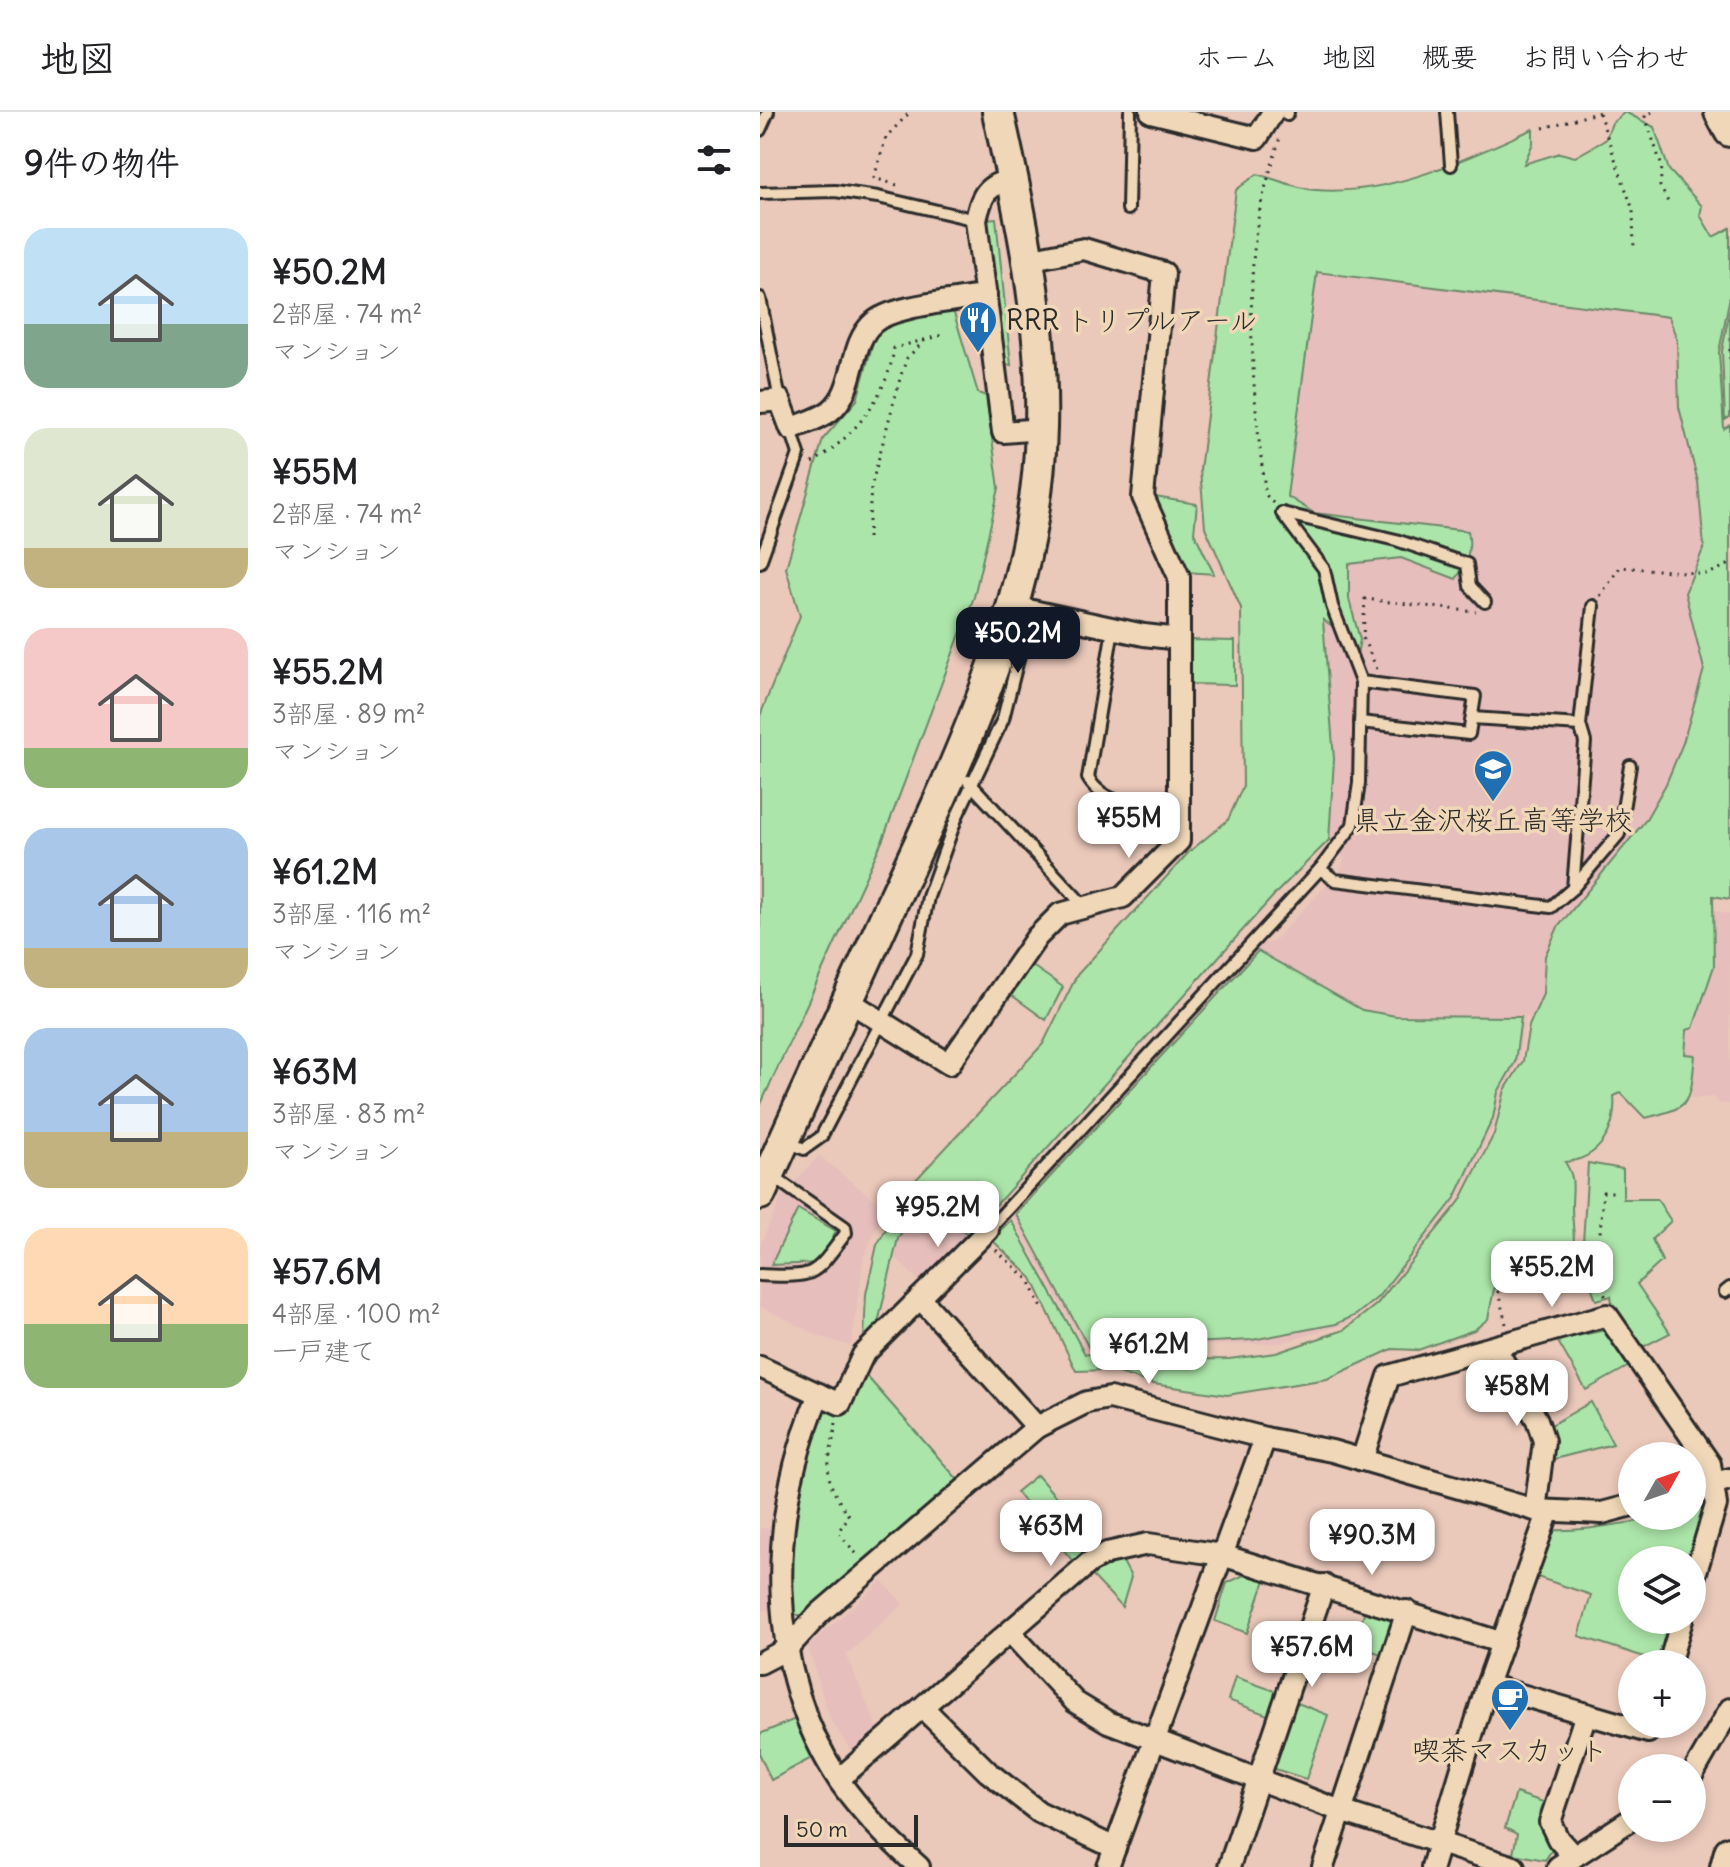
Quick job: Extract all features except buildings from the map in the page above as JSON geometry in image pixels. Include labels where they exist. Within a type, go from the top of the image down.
[{"type":"street","points":[[764,1184],[847,1000],[917,883],[963,777],[1022,609],[1041,429],[1034,305],[1013,179],[998,112]]},
{"type":"street","points":[[1151,112],[1257,138],[1283,113]]},
{"type":"street","points":[[1720,112],[1730,131]]},
{"type":"street","points":[[1013,179],[993,183],[983,192],[976,220],[1003,432],[1041,429]]},
{"type":"street","points":[[847,1000],[949,1064],[1037,937],[1060,914],[1123,897],[1179,841],[1179,577],[1143,497],[1164,273],[1084,249],[1027,260]]},
{"type":"street","points":[[770,401],[791,429],[831,410],[841,396],[862,335],[875,321],[902,311],[986,295]]},
{"type":"street","points":[[1022,609],[1113,629],[1179,639]]},
{"type":"street","points":[[760,1367],[840,1404],[863,1355],[985,1234]]},
{"type":"street","points":[[920,1298],[1037,1427]]},
{"type":"street","points":[[1362,1460],[1389,1376],[1607,1315],[1723,1480],[1704,1546]]},
{"type":"street","points":[[1432,1867],[1542,1511],[1544,1441],[1503,1345]]},
{"type":"street","points":[[819,1394],[801,1439],[782,1527],[780,1559],[787,1649],[810,1723],[839,1779],[859,1806],[919,1867]]},
{"type":"street","points":[[760,1663],[787,1649],[820,1613],[1037,1427],[1087,1402],[1110,1398],[1362,1460],[1542,1511],[1602,1513],[1618,1509]]},
{"type":"street","points":[[923,1708],[988,1772],[1039,1812],[1112,1857],[1157,1741],[1265,1438]]},
{"type":"street","points":[[839,1779],[1090,1562],[1107,1553],[1148,1544],[1222,1555],[1503,1643]]},
{"type":"street","points":[[1229,1867],[1324,1585]]},
{"type":"street","points":[[1323,1867],[1407,1611]]},
{"type":"street","points":[[1010,1632],[1075,1702],[1108,1722],[1341,1811],[1514,1867]]},
{"type":"street","points":[[1487,1685],[1618,1723]]},
{"type":"street","points":[[1704,1754],[1730,1709]]},
{"type":"street","points":[[1586,1714],[1550,1822],[1566,1862],[1618,1828]]},
{"type":"street","points":[[1726,1867],[1730,1852]]},
{"type":"lane","points":[[760,130],[768,112]]},
{"type":"lane","points":[[1128,209],[1130,112]]},
{"type":"lane","points":[[1447,112],[1449,159]]},
{"type":"lane","points":[[760,193],[849,193],[976,220]]},
{"type":"lane","points":[[760,298],[770,401]]},
{"type":"lane","points":[[760,562],[799,454],[791,429]]},
{"type":"lane","points":[[1282,513],[1396,540],[1467,564],[1470,586],[1485,602]]},
{"type":"lane","points":[[985,1234],[1320,869],[1353,825],[1361,682],[1332,606],[1324,569],[1282,513]]},
{"type":"lane","points":[[1573,888],[1585,742],[1580,725],[1593,606]]},
{"type":"lane","points":[[1113,629],[1088,778],[1092,785],[1126,804],[1179,808]]},
{"type":"lane","points":[[1360,722],[1469,734],[1475,696],[1361,682]]},
{"type":"lane","points":[[1472,718],[1580,725]]},
{"type":"lane","points":[[1320,869],[1335,880],[1551,907],[1573,888],[1619,834],[1630,766]]},
{"type":"lane","points":[[963,777],[1085,907]]},
{"type":"lane","points":[[784,1140],[804,1149],[821,1137],[882,1023],[917,954],[917,883]]},
{"type":"lane","points":[[760,1275],[808,1276],[817,1271],[846,1233],[845,1227],[764,1184]]},
{"type":"path","points":[[902,187],[874,178],[886,137],[910,112]]},
{"type":"path","points":[[1543,128],[1599,112],[1633,210],[1634,250]]},
{"type":"path","points":[[1652,112],[1645,116],[1662,167],[1660,186],[1668,202]]},
{"type":"path","points":[[1282,513],[1266,495],[1261,462],[1255,406],[1253,279],[1259,217],[1283,113]]},
{"type":"path","points":[[792,475],[832,451],[862,421],[892,361],[894,348],[942,335]]},
{"type":"path","points":[[868,538],[871,487],[901,375],[907,358],[926,339]]},
{"type":"path","points":[[1730,349],[1730,361]]},
{"type":"path","points":[[1593,606],[1620,567],[1708,574],[1730,564]]},
{"type":"path","points":[[1385,687],[1363,638],[1365,599],[1478,612],[1485,602]]},
{"type":"path","points":[[1607,1315],[1599,1248],[1603,1192],[1616,1192]]},
{"type":"path","points":[[985,1234],[1029,1280],[1042,1308]]},
{"type":"path","points":[[1503,1345],[1498,1292],[1548,1272]]},
{"type":"path","points":[[840,1404],[827,1477],[832,1492],[849,1516],[838,1532],[866,1566]]},
{"type":"shaded area","name":"県立金沢桜丘高等学校","points":[[1317,272],[1669,317],[1677,340],[1679,407],[1698,482],[1704,547],[1685,593],[1704,669],[1683,743],[1666,784],[1645,821],[1588,889],[1545,956],[1543,994],[1533,1017],[1525,1017],[1519,1061],[1504,1088],[1494,1125],[1458,1199],[1380,1297],[1347,1324],[1280,1343],[1086,1350],[1012,1215],[1263,943],[1273,942],[1341,870],[1344,858],[1329,840],[1334,759],[1323,618],[1342,632],[1357,653],[1360,640],[1349,599],[1349,564],[1401,558],[1456,579],[1468,531],[1314,513],[1286,496]]},
{"type":"shaded area","points":[[1714,910],[1730,915],[1730,1104],[1718,1103],[1713,1097],[1691,1098],[1695,1056],[1685,1054],[1687,1030],[1693,1027],[1714,966]]},
{"type":"shaded area","points":[[819,1156],[885,1208],[864,1256],[851,1346],[819,1336],[760,1306],[760,1246],[782,1196]]},
{"type":"shaded area","points":[[921,1201],[969,1235],[921,1283],[895,1257],[898,1238]]},
{"type":"shaded area","points":[[760,1528],[772,1529],[774,1609],[760,1611]]},
{"type":"shaded area","points":[[882,1581],[903,1604],[846,1655],[881,1736],[856,1758],[830,1719],[808,1646]]},
{"type":"green space","points":[[1625,112],[1654,127],[1669,170],[1702,206],[1700,215],[1713,237],[1730,228],[1730,296],[1719,352],[1724,429],[1730,425],[1730,899],[1713,896],[1714,966],[1693,1028],[1687,1030],[1685,1054],[1695,1055],[1692,1084],[1686,1100],[1672,1110],[1645,1118],[1621,1093],[1614,1096],[1613,1120],[1604,1140],[1588,1155],[1565,1162],[1573,1183],[1574,1245],[1573,1258],[1561,1269],[1528,1272],[1494,1289],[1488,1319],[1474,1330],[1418,1350],[1392,1349],[1327,1379],[1227,1395],[1153,1384],[1110,1370],[1076,1371],[1032,1278],[991,1239],[1011,1220],[1085,1354],[1159,1360],[1229,1359],[1276,1353],[1344,1330],[1377,1304],[1460,1201],[1494,1134],[1505,1090],[1523,1061],[1529,1026],[1543,994],[1545,956],[1558,927],[1645,821],[1666,784],[1683,743],[1704,669],[1685,593],[1704,547],[1698,482],[1679,407],[1677,340],[1669,317],[1317,272],[1287,496],[1314,513],[1468,531],[1466,562],[1456,579],[1401,558],[1349,564],[1349,599],[1360,640],[1357,654],[1342,632],[1323,620],[1334,759],[1329,840],[1276,893],[969,1235],[921,1201],[898,1238],[878,1323],[864,1339],[866,1294],[877,1245],[910,1186],[1043,1044],[1077,975],[1189,852],[1228,820],[1243,786],[1241,608],[1205,527],[1200,470],[1236,190],[1257,174],[1309,189],[1372,187],[1428,173],[1533,129],[1533,143],[1524,164],[1560,153],[1575,157],[1605,140],[1612,123]]},
{"type":"green space","points":[[996,218],[1011,365],[1003,364],[984,248],[986,219]]},
{"type":"green space","points":[[947,290],[978,393],[986,396],[999,488],[974,597],[883,839],[760,1106],[760,716],[800,616],[786,568],[823,439],[857,400],[884,303]]},
{"type":"green space","points":[[1730,308],[1730,417],[1725,420],[1722,351]]},
{"type":"green space","points":[[1149,496],[1197,504],[1194,532],[1214,574],[1186,572]]},
{"type":"green space","points":[[1188,640],[1235,641],[1235,685],[1188,684]]},
{"type":"green space","points":[[1258,951],[1362,1010],[1396,1016],[1521,1017],[1515,1062],[1498,1092],[1493,1118],[1455,1198],[1378,1297],[1356,1315],[1336,1324],[1252,1340],[1089,1348],[1016,1214]]},
{"type":"green space","points":[[1031,965],[1063,987],[1046,1020],[1010,994]]},
{"type":"green space","points":[[1588,1163],[1623,1169],[1623,1199],[1657,1199],[1671,1221],[1652,1239],[1662,1261],[1637,1284],[1670,1333],[1639,1349],[1613,1310],[1611,1296],[1596,1300],[1582,1259]]},
{"type":"green space","points":[[798,1209],[836,1231],[821,1263],[771,1265]]},
{"type":"green space","points":[[1606,1330],[1631,1365],[1586,1390],[1557,1340]]},
{"type":"green space","points":[[863,1372],[959,1481],[804,1616],[793,1614],[794,1536],[802,1485],[815,1435],[823,1410],[847,1414]]},
{"type":"green space","points":[[1591,1402],[1613,1444],[1554,1459],[1548,1427]]},
{"type":"green space","points":[[1037,1475],[1100,1548],[1076,1565],[1016,1492]]},
{"type":"green space","points":[[1618,1524],[1618,1530],[1701,1530],[1696,1546],[1618,1546],[1618,1634],[1669,1634],[1664,1650],[1623,1650],[1579,1636],[1591,1595],[1531,1575],[1551,1530]]},
{"type":"green space","points":[[1120,1556],[1131,1577],[1122,1607],[1089,1572]]},
{"type":"green space","points":[[1244,1575],[1265,1580],[1247,1633],[1215,1621],[1227,1583]]},
{"type":"green space","points":[[1366,1608],[1395,1617],[1389,1657],[1353,1644]]},
{"type":"green space","points":[[1235,1677],[1278,1692],[1270,1716],[1228,1700]]},
{"type":"green space","points":[[1295,1702],[1328,1715],[1306,1779],[1272,1768]]},
{"type":"green space","points":[[800,1717],[817,1755],[771,1780],[760,1755],[760,1734]]},
{"type":"green space","points":[[1516,1793],[1549,1804],[1554,1847],[1545,1860],[1513,1854],[1517,1834],[1505,1828]]},
{"type":"place","name":"RRR トリプルアール","points":[[978,354]]},
{"type":"place","name":"県立金沢桜丘高等学校","points":[[1493,803]]},
{"type":"place","name":"喫茶マスカット","points":[[1510,1732]]}]
